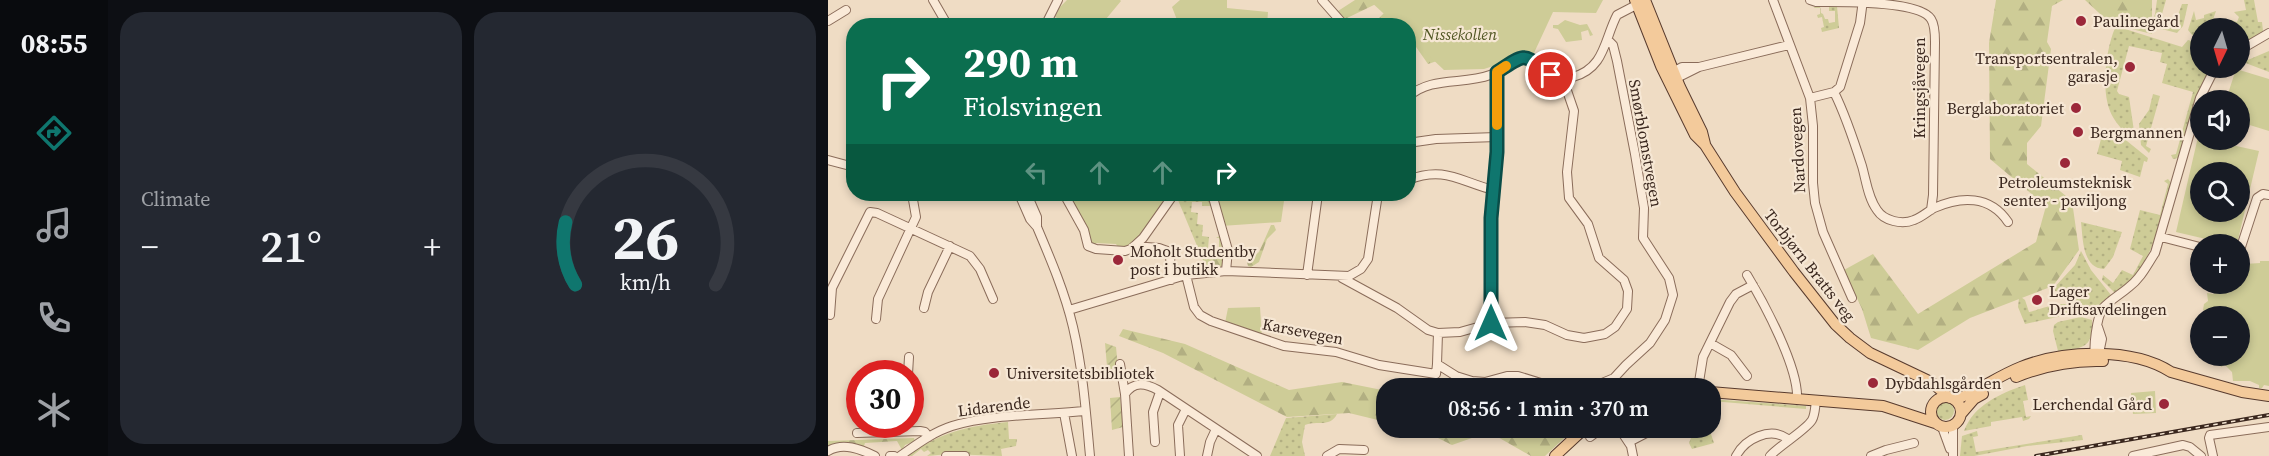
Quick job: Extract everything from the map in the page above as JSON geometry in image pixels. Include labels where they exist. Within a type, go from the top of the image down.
[{"type":"main road","name":"Torbjørn Bratts veg","points":[[1641,1],[1695,135],[1705,145],[1763,232],[1835,324],[1866,350],[1931,382],[1952,399]]},
{"type":"main road","points":[[1939,418],[1940,398],[1952,399],[2030,364],[2070,355],[2102,357],[2163,367],[2171,372],[2242,392],[2269,396]]},
{"type":"main road","points":[[1721,393],[1883,406],[1913,415],[1939,418],[1960,414],[1974,399],[2024,374],[2102,357]]},
{"type":"main road","points":[[1917,376],[1930,391],[1939,418]]},
{"type":"main road","points":[[1952,399],[1959,406],[1960,414]]},
{"type":"main road","points":[[1555,456],[1580,438]]},
{"type":"street","points":[[933,0],[943,18]]},
{"type":"street","points":[[1048,18],[1058,0]]},
{"type":"street","points":[[1322,0],[1338,18]]},
{"type":"street","name":"Nardovegen","points":[[1773,0],[1810,98],[1815,203],[1823,232],[1852,298]]},
{"type":"street","name":"Kringsjåvegen","points":[[1810,0],[1895,5],[1928,16],[1933,24],[1935,37],[1931,210]]},
{"type":"street","points":[[1416,91],[1431,84],[1480,78],[1497,72],[1516,58],[1524,57],[1535,62],[1551,75],[1563,79],[1579,75],[1595,65],[1608,40],[1617,15],[1641,1]]},
{"type":"street","points":[[1810,98],[1834,92],[1840,87],[1863,2]]},
{"type":"street","points":[[828,21],[846,10]]},
{"type":"street","points":[[2250,44],[2269,33]]},
{"type":"street","name":"Smørblomstvegen","points":[[1608,40],[1613,45],[1617,61],[1635,154],[1644,208],[1643,238],[1669,278],[1672,295],[1665,320],[1650,343],[1614,378]]},
{"type":"street","points":[[1672,74],[1789,45]]},
{"type":"street","points":[[1491,323],[1497,72]]},
{"type":"street","points":[[2102,357],[2099,317],[2102,310],[2132,285],[2142,273],[2161,237],[2200,98],[2210,78]]},
{"type":"street","points":[[1068,310],[1186,275],[1226,271],[1342,278],[1397,308],[1428,330],[1438,333],[1460,332],[1491,323],[1532,322],[1579,338],[1605,334],[1614,327],[1628,305],[1628,291],[1625,283],[1599,258],[1588,224],[1569,198],[1567,172],[1575,111],[1563,79]]},
{"type":"street","points":[[1834,92],[1851,130],[1877,211],[1887,219],[1900,222],[1912,221],[1951,202],[1973,200],[1993,206],[2008,222]]},
{"type":"street","points":[[1416,142],[1497,137]]},
{"type":"street","points":[[828,160],[846,165]]},
{"type":"street","points":[[1416,178],[1441,174],[1493,190]]},
{"type":"street","points":[[2246,234],[2258,198],[2263,194],[2269,195]]},
{"type":"street","points":[[876,319],[878,299],[911,228],[916,212],[914,201]]},
{"type":"street","points":[[1022,201],[1030,219],[1037,227]]},
{"type":"street","points":[[1030,201],[1037,217],[1037,227],[1068,310],[1080,366],[1090,456]]},
{"type":"street","points":[[1068,201],[1084,230],[1089,246],[1096,249],[1125,251],[1143,238],[1169,201]]},
{"type":"street","points":[[1214,201],[1228,250],[1226,271]]},
{"type":"street","points":[[1307,275],[1317,201]]},
{"type":"street","points":[[1342,278],[1357,272],[1368,260],[1377,201]]},
{"type":"street","points":[[830,315],[832,288],[870,212],[877,213],[970,256],[988,283],[993,299]]},
{"type":"street","points":[[2161,237],[2190,244]]},
{"type":"street","points":[[924,308],[928,292],[950,246]]},
{"type":"street","points":[[1134,246],[1168,250],[1171,257],[1171,280]]},
{"type":"street","name":"Karsevegen","points":[[1186,275],[1194,307],[1200,315],[1211,321],[1284,346],[1336,352],[1379,365],[1437,369]]},
{"type":"street","points":[[1747,275],[1791,364],[1797,399]]},
{"type":"street","points":[[1700,378],[1703,357],[1733,297],[1752,285]]},
{"type":"street","points":[[1438,333],[1437,369],[1466,378]]},
{"type":"street","points":[[1710,343],[1731,355],[1747,376]]},
{"type":"street","points":[[1120,364],[1125,394],[1129,456]]},
{"type":"street","points":[[1500,378],[1507,376],[1524,378]]},
{"type":"street","points":[[1125,394],[1134,386],[1143,384],[1160,392],[1257,456]]},
{"type":"street","points":[[1155,442],[1153,412],[1160,392]]},
{"type":"street","points":[[1770,456],[1811,421],[1816,400]]},
{"type":"street","points":[[1180,456],[1178,425],[1186,409]]},
{"type":"street","name":"Lidarende","points":[[900,456],[951,426],[980,420],[1085,411]]},
{"type":"street","points":[[1064,413],[1072,456]]},
{"type":"street","points":[[1939,418],[1952,455]]},
{"type":"street","points":[[2212,456],[2209,438],[2211,435],[2269,427]]},
{"type":"street","points":[[1207,456],[1216,429]]},
{"type":"street","points":[[924,433],[929,437]]},
{"type":"street","points":[[1736,456],[1743,445],[1756,437],[1776,435],[1788,440]]},
{"type":"street","points":[[1626,438],[1633,456]]},
{"type":"street","points":[[1629,442],[1637,438]]},
{"type":"street","points":[[1871,456],[1914,443]]},
{"type":"street","points":[[2133,456],[2183,445],[2190,447],[2201,456]]},
{"type":"street","points":[[828,451],[850,447],[875,456]]},
{"type":"street","points":[[1327,456],[1339,449],[1364,450]]},
{"type":"street","points":[[946,456],[965,456]]},
{"type":"green space","points":[[1067,0],[1121,1],[1107,18],[1057,18],[1055,17]]},
{"type":"green space","points":[[1180,0],[1227,0],[1227,8],[1268,12],[1268,18],[1176,18],[1172,7]]},
{"type":"green space","points":[[1355,0],[1419,0],[1452,56],[1428,64],[1416,47],[1416,18],[1379,18],[1385,12],[1378,3],[1347,18],[1338,11]]},
{"type":"green space","name":"Nissekollen","points":[[1369,0],[1603,0],[1596,13],[1553,12],[1534,53],[1484,69],[1444,70],[1416,44],[1416,18],[1388,18]]},
{"type":"green space","points":[[1996,0],[2063,0],[2052,6],[2047,42],[2051,49],[2041,126],[2027,143],[2027,164],[2072,201],[2079,250],[2053,286],[1970,318],[1918,350],[1871,338],[1862,309],[1844,270],[1873,254],[1918,314],[2036,242],[2046,206],[1990,159],[1989,43]]},
{"type":"green space","points":[[2085,0],[2152,0],[2152,34],[2111,24]]},
{"type":"green space","points":[[2157,0],[2166,0],[2160,21],[2174,26],[2182,4],[2188,4],[2183,26],[2177,33],[2150,26]]},
{"type":"green space","points":[[2244,0],[2254,0],[2258,22],[2262,22],[2263,31],[2250,39],[2250,18],[2239,18],[2234,12],[2246,10]]},
{"type":"green space","points":[[1816,4],[1816,7],[1820,6],[1821,13],[1829,23],[1835,22],[1835,11],[1829,11],[1829,6],[1837,6],[1839,28],[1822,32],[1821,28],[1824,27],[1822,17],[1818,18],[1820,8],[1814,8]]},
{"type":"green space","points":[[2216,11],[2214,18],[2204,18],[2204,15]]},
{"type":"green space","points":[[1565,20],[1580,25],[1587,24],[1593,35],[1590,36],[1588,30],[1581,32],[1582,40],[1566,42],[1558,29],[1553,28],[1553,25],[1558,25]]},
{"type":"green space","points":[[2115,28],[2122,28],[2182,47],[2190,40],[2190,78],[2209,78],[2204,90],[2190,91],[2162,83],[2167,64],[2160,62],[2162,53],[2129,46],[2117,91],[2129,97],[2134,131],[2130,135],[2126,134],[2111,114],[2107,102],[2105,81],[2109,47]]},
{"type":"green space","points":[[2269,51],[2269,72],[2250,65],[2250,59]]},
{"type":"green space","points":[[2250,73],[2269,79],[2269,131],[2250,125],[2250,90],[2229,90],[2233,78],[2250,78]]},
{"type":"green space","points":[[2153,94],[2160,96],[2146,146],[2151,149],[2149,153],[2141,145],[2139,124],[2149,110]]},
{"type":"green space","points":[[2190,103],[2190,127],[2178,158],[2173,159],[2171,155],[2176,154]]},
{"type":"green space","points":[[2110,135],[2122,137],[2148,158],[2147,162],[2144,161],[2140,177],[2120,170],[2122,161],[2097,154],[2101,139]]},
{"type":"green space","points":[[2250,149],[2259,151],[2250,189],[2250,162],[2192,162],[2195,150]]},
{"type":"green space","points":[[2190,172],[2190,222],[2242,222],[2239,234],[2190,235],[2176,232]]},
{"type":"green space","points":[[2168,179],[2172,184],[2153,244],[2138,270],[2116,293],[2102,280],[2103,275],[2113,283],[2122,270],[2133,275],[2143,256],[2130,249],[2140,210],[2160,215],[2168,184],[2164,181]]},
{"type":"green space","points":[[1071,201],[1169,201],[1134,246],[1118,247],[1116,244],[1096,243],[1096,246],[1090,243],[1080,215]]},
{"type":"green space","points":[[1178,201],[1211,201],[1211,206],[1202,206],[1202,202],[1192,202],[1191,212],[1198,213],[1197,224],[1203,225],[1202,236],[1209,237],[1208,248],[1219,249],[1219,238],[1216,238],[1221,235],[1226,246],[1224,263],[1210,254],[1200,253]]},
{"type":"green space","points":[[1214,201],[1284,201],[1281,222],[1221,226]]},
{"type":"green space","points":[[2081,222],[2122,232],[2113,257],[2104,269],[2091,263],[2088,258],[2083,244]]},
{"type":"green space","points":[[1271,225],[1274,225],[1276,230],[1267,239],[1259,262],[1251,267],[1248,266],[1247,262],[1259,252]]},
{"type":"green space","points":[[2081,251],[2091,270],[2111,295],[2099,308],[2089,311],[2060,292],[2052,290],[2075,265]]},
{"type":"green space","points":[[1200,253],[1219,258],[1224,263],[1222,266],[1174,272],[1173,265],[1178,264],[1180,269],[1204,263]]},
{"type":"green space","points":[[2260,261],[2269,261],[2269,386],[2264,385],[2262,388],[2250,381],[2233,381],[2232,372],[2226,366],[2250,366],[2250,306],[2204,306],[2208,301],[2207,294],[2250,294],[2250,264],[2260,263]]},
{"type":"green space","points":[[2021,297],[2025,300],[2029,312],[2063,304],[2075,307],[2080,312],[2025,324],[2018,307]]},
{"type":"green space","points":[[1260,307],[1262,337],[1225,323],[1228,308]]},
{"type":"green space","points":[[2081,317],[2092,320],[2091,337],[2088,342],[2080,348],[2058,351],[2053,331],[2054,325]]},
{"type":"green space","points":[[1123,329],[1185,344],[1289,390],[1342,382],[1376,389],[1376,420],[1349,413],[1287,417],[1163,353],[1119,336]]},
{"type":"green space","points":[[1105,343],[1116,347],[1119,378],[1108,378]]},
{"type":"green space","points":[[2025,385],[2028,400],[2023,401],[2026,417],[2031,416],[2029,419],[2023,421],[2022,417],[1991,422],[1991,426],[1964,431],[1968,422],[1981,407],[2006,392]]},
{"type":"green space","points":[[2155,391],[2156,413],[2133,414],[2131,393]]},
{"type":"green space","points":[[1120,397],[1123,427],[1112,430],[1110,398]]},
{"type":"green space","points":[[1721,400],[1806,406],[1806,409],[1721,402]]},
{"type":"green space","points":[[1945,402],[1951,405],[1954,411],[1951,417],[1945,420],[1939,417],[1936,411],[1939,405]]},
{"type":"green space","points":[[1337,414],[1331,421],[1305,425],[1302,442],[1305,456],[1270,456],[1286,418]]},
{"type":"green space","points":[[1008,422],[1009,439],[1017,439],[1016,446],[1001,449],[1002,456],[949,454],[927,456],[931,453],[921,449],[912,456],[907,456],[943,436],[980,426]]},
{"type":"green space","points":[[1977,431],[1978,436],[1973,437],[1976,452],[2082,435],[2083,440],[2027,446],[1974,456],[1960,456],[1962,436]]},
{"type":"green space","points":[[914,438],[915,441],[905,445],[902,450],[897,441],[865,443],[863,449],[828,449],[828,441]]},
{"type":"green space","points":[[1438,438],[1472,438],[1452,445]]},
{"type":"green space","points":[[1500,438],[1564,438],[1545,456],[1531,456]]},
{"type":"green space","points":[[1691,438],[1712,438],[1714,443],[1692,449],[1689,443]]},
{"type":"railway","points":[[2036,456],[2269,415]]},
{"type":"slow traffic","points":[[1497,125],[1499,82],[1497,72],[1506,66]]},
{"type":"place","name":"Paulinegård","points":[[2081,21]]},
{"type":"place","name":"Transportsentralen, garasje","points":[[2130,67]]},
{"type":"place","name":"Berglaboratoriet","points":[[2076,108]]},
{"type":"place","name":"Bergmannen","points":[[2078,132]]},
{"type":"place","name":"Petroleumsteknisk senter - paviljong","points":[[2065,163]]},
{"type":"place","name":"Moholt Studentby post i butikk","points":[[1118,260]]},
{"type":"place","name":"Lager Driftsavdelingen","points":[[2037,300]]},
{"type":"place","name":"Universitetsbibliotek","points":[[994,373]]},
{"type":"place","name":"Dybdahlsgården","points":[[1873,383]]},
{"type":"place","name":"Lerchendal Gård","points":[[2164,404]]},
{"type":"route","points":[[1491,323],[1491,218],[1497,152],[1499,82],[1497,72],[1516,58],[1524,57],[1535,62],[1551,75]]}]
